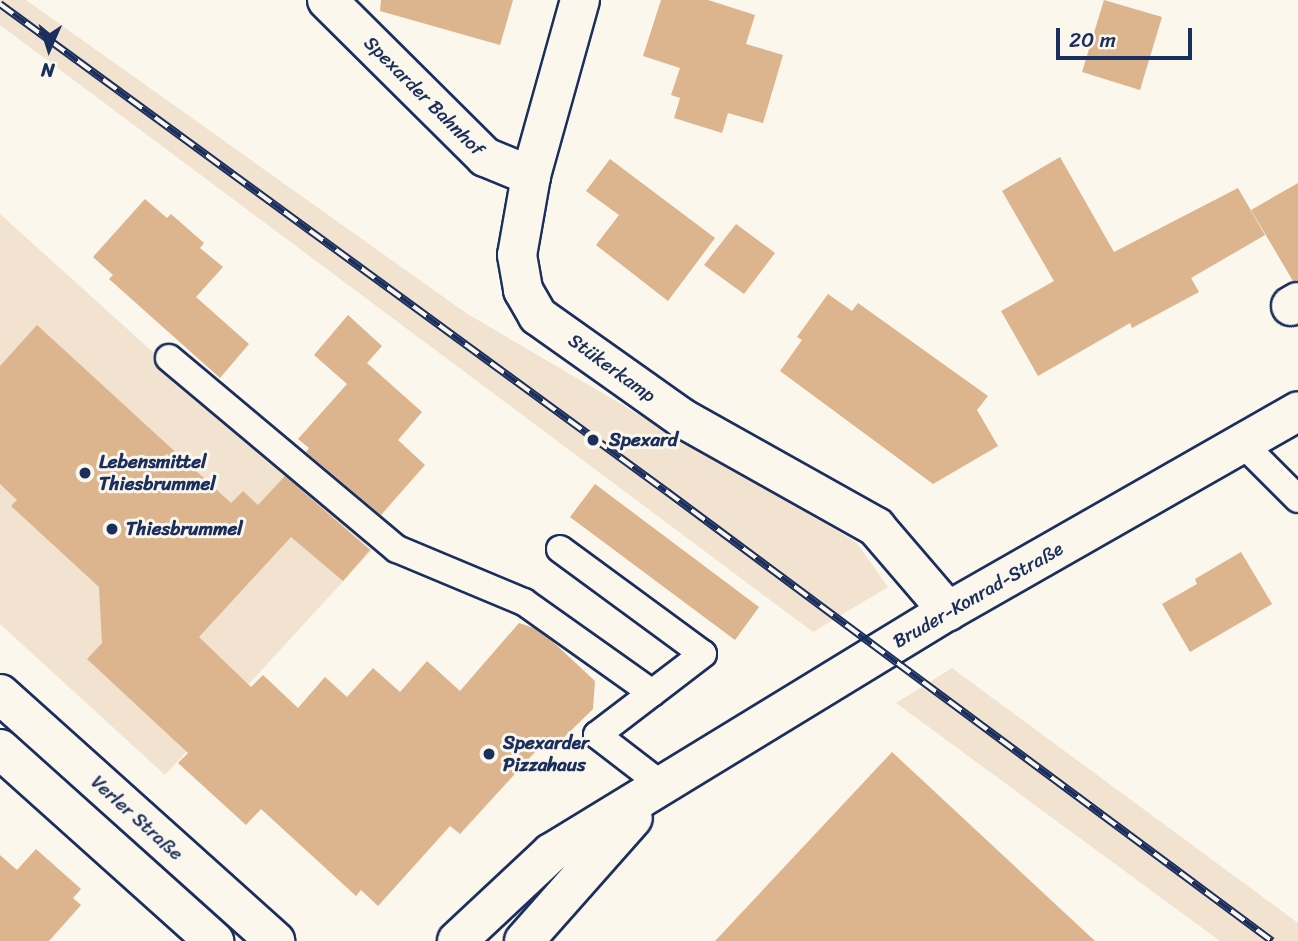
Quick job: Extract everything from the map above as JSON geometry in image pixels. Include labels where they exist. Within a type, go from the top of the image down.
[{"type":"street","name":"Spexarder Bahnhof","points":[[327,0],[485,157],[531,176]]},
{"type":"street","name":"Stükerkamp","points":[[580,0],[531,176],[517,255],[523,290],[538,316],[682,418],[876,527],[948,611]]},
{"type":"street","name":"Bruder-Konrad-Straße","points":[[457,941],[551,853],[948,611],[1298,411]]},
{"type":"street","name":"Verler Straße","points":[[0,694],[275,941]]},
{"type":"street","name":"Verler Straße","points":[[0,749],[214,941]]},
{"type":"street","name":"Bruder-Konrad-Straße","points":[[524,941],[662,785]]},
{"type":"lane","points":[[169,358],[397,549],[524,602],[652,694]]},
{"type":"lane","points":[[1241,443],[1298,499]]},
{"type":"lane","points":[[560,548],[703,654],[597,735],[662,785]]},
{"type":"shaded area","points":[[0,0],[26,0],[466,313],[856,542],[888,587],[813,632],[0,25]]},
{"type":"shaded area","points":[[0,214],[372,550],[165,775],[0,624]]},
{"type":"shaded area","points":[[952,668],[1298,923],[1298,941],[1220,941],[896,703]]},
{"type":"building","points":[[381,0],[513,0],[500,45],[380,11]]},
{"type":"building","points":[[661,0],[708,0],[755,15],[746,44],[783,55],[763,123],[728,113],[722,133],[674,118],[680,98],[671,95],[680,68],[643,56]]},
{"type":"building","points":[[1104,0],[1162,17],[1140,90],[1082,72]]},
{"type":"building","points":[[1060,157],[1114,252],[1238,188],[1265,235],[1191,278],[1199,292],[1132,328],[1130,323],[1038,376],[1001,311],[1054,281],[1002,191]]},
{"type":"building","points":[[610,159],[715,238],[668,301],[596,245],[619,215],[586,191]]},
{"type":"building","points":[[1298,183],[1298,280],[1293,281],[1251,210]]},
{"type":"building","points":[[145,199],[167,218],[171,214],[204,243],[200,248],[223,267],[196,297],[249,344],[220,378],[109,279],[113,275],[93,257]]},
{"type":"building","points":[[736,224],[775,253],[744,294],[704,265]]},
{"type":"building","points":[[828,294],[852,311],[858,303],[988,396],[977,410],[998,446],[933,484],[780,371],[802,340],[797,337]]},
{"type":"building","points":[[348,315],[382,346],[367,363],[422,412],[398,440],[425,465],[381,515],[306,452],[309,448],[298,439],[347,384],[314,355]]},
{"type":"building","points":[[37,325],[231,503],[243,491],[258,505],[285,476],[370,550],[343,581],[291,537],[199,637],[251,687],[263,675],[298,708],[325,677],[347,697],[373,668],[400,692],[427,661],[460,691],[519,623],[534,628],[553,642],[595,681],[593,709],[553,748],[545,741],[460,834],[450,826],[378,906],[361,890],[356,896],[261,809],[246,825],[178,763],[188,753],[87,659],[102,643],[99,587],[11,506],[17,500],[0,484],[0,366]]},
{"type":"building","points":[[595,484],[759,607],[735,640],[570,517]]},
{"type":"building","points":[[1241,552],[1272,604],[1190,652],[1162,604],[1197,584],[1195,579]]},
{"type":"building","points":[[892,752],[1095,941],[715,941]]},
{"type":"building","points":[[36,849],[81,889],[73,898],[81,905],[49,941],[0,941],[0,855],[17,870]]},
{"type":"railway","points":[[0,4],[666,491],[1272,941]]},
{"type":"place","name":"Spexard","points":[[593,440]]},
{"type":"place","name":"Lebensmittel Thiesbrummel","points":[[85,473]]},
{"type":"place","name":"Thiesbrummel","points":[[112,529]]},
{"type":"place","name":"Spexarder Pizzahaus","points":[[489,754]]}]
